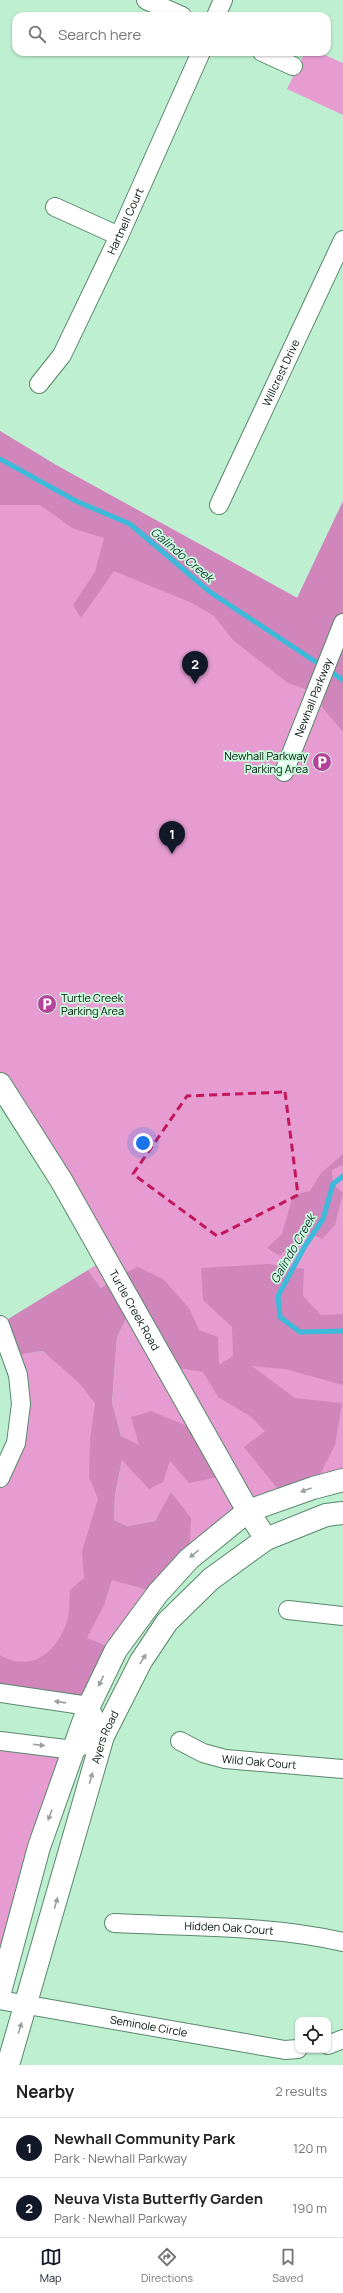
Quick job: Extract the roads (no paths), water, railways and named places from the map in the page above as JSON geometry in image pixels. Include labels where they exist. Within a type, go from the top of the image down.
[{"type":"street","points":[[146,0],[173,12]]},
{"type":"street","points":[[218,12],[223,0]]},
{"type":"street","name":"Hartnell Court","points":[[39,384],[62,355],[119,236],[198,56]]},
{"type":"street","points":[[271,56],[293,66]]},
{"type":"street","points":[[55,207],[119,236]]},
{"type":"street","name":"Willcrest Drive","points":[[219,505],[343,240]]},
{"type":"street","name":"Newhall Parkway","points":[[284,772],[343,623]]},
{"type":"street","name":"Turtle Creek Road","points":[[0,1084],[61,1180],[248,1511],[266,1539]]},
{"type":"street","points":[[0,1324],[18,1375],[21,1404],[16,1443],[0,1478]]},
{"type":"street","points":[[0,1992],[39,1847],[89,1706],[116,1650],[158,1593],[189,1559],[248,1511],[313,1488],[343,1480]]},
{"type":"street","name":"Ayers Road","points":[[8,2065],[103,1736],[141,1661],[167,1622],[211,1579],[266,1539],[326,1515],[343,1513]]},
{"type":"street","points":[[288,1610],[343,1616]]},
{"type":"street","points":[[0,1693],[89,1706]]},
{"type":"street","points":[[0,1741],[74,1750],[103,1736],[89,1706]]},
{"type":"street","name":"Wild Oak Court","points":[[180,1741],[203,1753],[224,1759],[343,1769]]},
{"type":"street","name":"Hidden Oak Court","points":[[114,1923],[286,1933],[315,1936],[343,1942]]},
{"type":"street","name":"Seminole Circle","points":[[0,2000],[289,2055]]},
{"type":"street","points":[[331,2044],[343,2039]]},
{"type":"waterway","name":"Galindo Creek","points":[[0,459],[76,501],[130,524],[210,592],[343,680]]},
{"type":"waterway","name":"Galindo Creek","points":[[343,1176],[333,1184],[323,1219],[305,1246],[278,1296],[280,1317],[300,1332],[343,1331]]},
{"type":"place","name":"Neuva Vista Butterfly Garden","points":[[195,684]]},
{"type":"place","name":"Newhall Parkway Parking Area","points":[[322,762]]},
{"type":"place","name":"Newhall Community Park","points":[[172,854]]},
{"type":"place","name":"Turtle Creek Parking Area","points":[[47,1004]]}]
